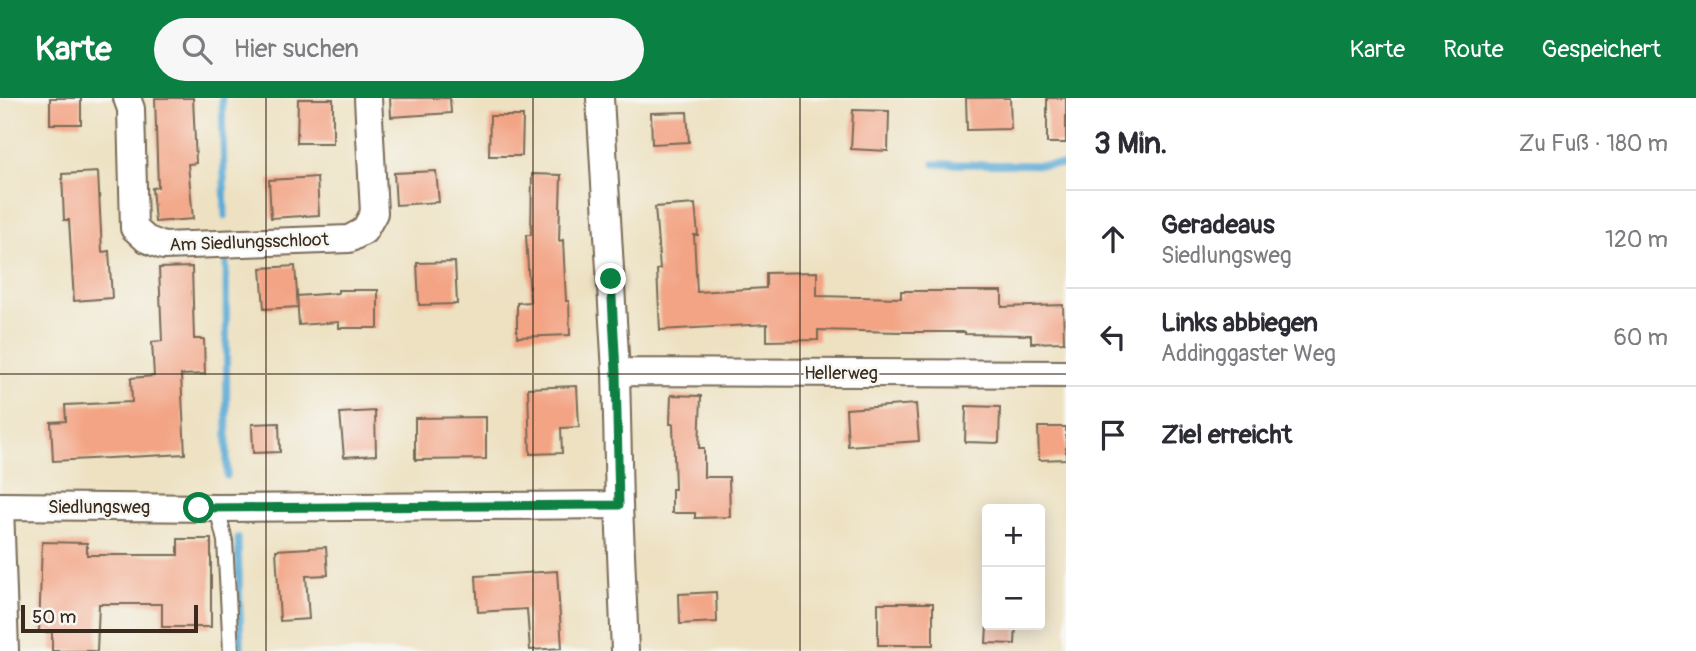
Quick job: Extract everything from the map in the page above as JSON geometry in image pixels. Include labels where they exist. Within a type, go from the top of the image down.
[{"type":"street","name":"Am Siedlungsschloot","points":[[127,98],[131,109],[134,228],[146,239],[163,246],[349,239],[364,230],[374,213],[368,98]]},
{"type":"street","points":[[600,98],[616,372],[625,651]]},
{"type":"street","name":"Hellerweg","points":[[616,372],[1066,374]]},
{"type":"street","name":"Siedlungsweg","points":[[0,506],[217,508],[619,505]]},
{"type":"street","points":[[0,506],[5,651]]},
{"type":"lane","points":[[217,508],[225,541],[231,651]]},
{"type":"building","points":[[50,98],[81,98],[81,124],[50,124]]},
{"type":"building","points":[[155,98],[193,98],[196,163],[188,164],[193,219],[155,222],[152,188],[158,187]]},
{"type":"building","points":[[390,98],[450,98],[451,113],[391,117]]},
{"type":"building","points":[[966,98],[1010,98],[1011,129],[967,130]]},
{"type":"building","points":[[1047,98],[1066,98],[1066,143],[1047,143]]},
{"type":"building","points":[[298,99],[333,99],[333,143],[297,143]]},
{"type":"building","points":[[853,110],[889,111],[888,151],[851,149]]},
{"type":"building","points":[[687,112],[689,142],[652,144],[651,113]]},
{"type":"building","points":[[490,116],[523,116],[522,156],[489,156]]},
{"type":"building","points":[[436,171],[439,202],[396,205],[394,173]]},
{"type":"building","points":[[98,172],[102,252],[109,251],[112,298],[74,301],[69,220],[64,220],[62,174]]},
{"type":"building","points":[[532,174],[561,175],[559,241],[563,240],[570,335],[517,337],[517,303],[530,302],[526,235],[531,235]]},
{"type":"building","points":[[317,177],[319,215],[271,218],[269,180]]},
{"type":"building","points":[[695,204],[698,235],[694,235],[697,292],[766,288],[766,273],[817,272],[817,296],[901,298],[901,291],[1002,291],[1002,307],[1063,305],[1064,342],[1031,343],[1031,335],[818,330],[818,340],[767,341],[767,324],[660,330],[657,270],[660,269],[655,207]]},
{"type":"building","points":[[455,262],[457,304],[419,305],[417,263]]},
{"type":"building","points":[[295,266],[298,307],[264,309],[261,268]]},
{"type":"building","points":[[192,267],[194,339],[204,339],[205,374],[181,375],[185,454],[53,461],[51,422],[66,421],[65,405],[132,402],[131,378],[154,376],[152,342],[162,341],[159,268]]},
{"type":"building","points":[[338,290],[378,290],[378,328],[339,328],[339,322],[299,325],[297,296],[338,293]]},
{"type":"building","points":[[577,386],[579,427],[561,428],[562,453],[530,454],[528,388]]},
{"type":"building","points":[[671,395],[701,396],[699,448],[704,448],[704,477],[729,477],[730,517],[695,518],[695,513],[672,513],[672,489],[675,489],[673,424],[670,424]]},
{"type":"building","points":[[916,404],[919,441],[848,446],[846,409]]},
{"type":"building","points":[[966,406],[1000,407],[999,443],[965,442]]},
{"type":"building","points":[[375,411],[376,455],[344,457],[340,413]]},
{"type":"building","points":[[486,417],[486,459],[415,460],[415,418]]},
{"type":"building","points":[[279,423],[280,452],[253,453],[252,424]]},
{"type":"building","points":[[1038,427],[1066,427],[1066,459],[1039,460]]},
{"type":"building","points":[[178,539],[211,539],[211,627],[162,627],[162,604],[99,604],[97,651],[52,651],[52,632],[39,632],[42,542],[87,543],[87,555],[178,555]]},
{"type":"building","points":[[326,547],[328,575],[306,576],[309,619],[280,621],[276,550]]},
{"type":"building","points":[[557,571],[562,648],[530,650],[527,609],[478,612],[476,576]]},
{"type":"building","points":[[716,592],[717,622],[680,624],[679,594]]},
{"type":"building","points":[[878,603],[933,603],[933,645],[878,645]]},
{"type":"building","points":[[987,630],[1016,630],[1015,644],[986,643]]},
{"type":"waterway","points":[[222,98],[225,216]]},
{"type":"waterway","points":[[934,164],[1066,165]]},
{"type":"waterway","points":[[226,253],[227,476]]},
{"type":"waterway","points":[[238,538],[241,651]]},
{"type":"route","points":[[199,508],[619,505],[611,279]]}]
